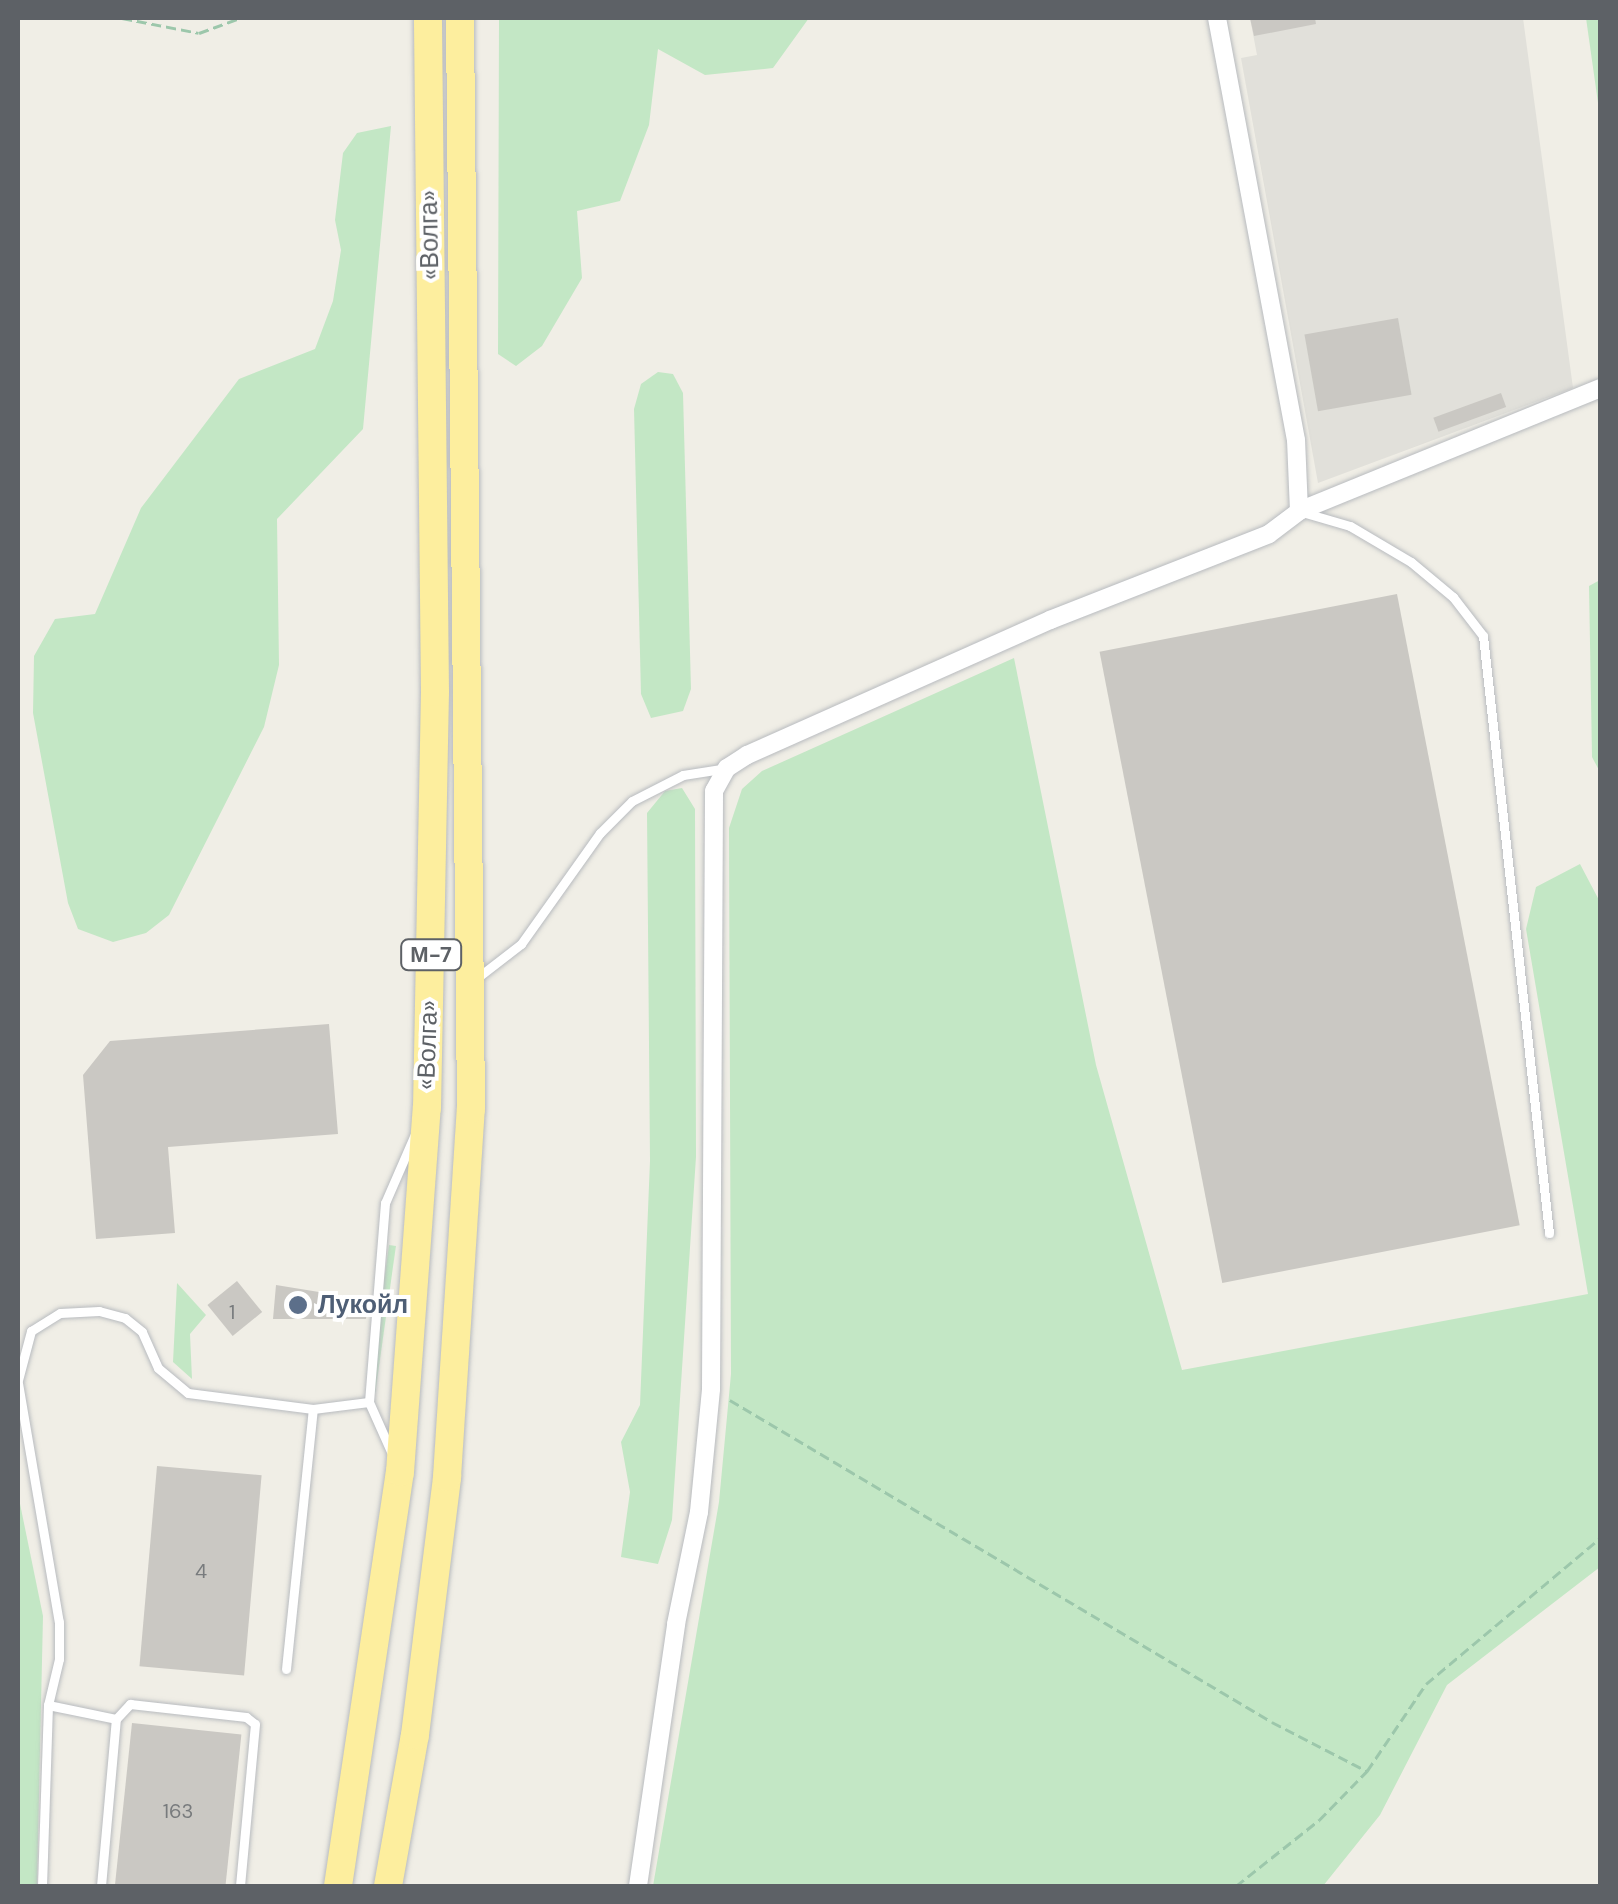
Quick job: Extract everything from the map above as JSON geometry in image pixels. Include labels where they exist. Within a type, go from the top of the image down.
[{"type":"highway","name":"«Волга»","points":[[338,1886],[400,1472],[426,1108],[435,692],[428,18]]},
{"type":"highway","name":"«Волга»","points":[[388,1886],[415,1735],[447,1477],[471,1109],[460,18]]},
{"type":"street","points":[[1216,18],[1296,440],[1299,512]]},
{"type":"street","points":[[638,1886],[676,1624],[699,1512],[711,1389],[709,831],[714,790],[727,768],[1050,620],[1269,534],[1299,512],[1600,388]]},
{"type":"lane","points":[[1299,512],[1350,526],[1398,554],[1453,598],[1484,636],[1549,1234]]},
{"type":"lane","points":[[471,982],[521,944],[590,846],[632,801],[683,775],[727,768]]},
{"type":"lane","points":[[400,1472],[369,1402],[385,1203],[426,1108]]},
{"type":"lane","points":[[42,1886],[48,1705],[59,1659],[59,1622],[18,1382],[31,1331],[60,1313],[99,1311],[142,1332],[158,1368],[188,1394],[313,1410],[369,1402]]},
{"type":"lane","points":[[286,1669],[313,1410]]},
{"type":"lane","points":[[101,1886],[116,1720],[130,1704],[256,1724],[240,1886]]},
{"type":"lane","points":[[48,1705],[116,1720]]},
{"type":"path","points":[[122,18],[199,33],[240,18]]},
{"type":"path","points":[[711,1389],[1272,1722],[1368,1770]]},
{"type":"path","points":[[1236,1886],[1319,1820],[1368,1770],[1426,1684],[1600,1538]]},
{"type":"shaded area","points":[[1250,18],[1523,18],[1573,388],[1318,483],[1241,58],[1257,55]]},
{"type":"green space","points":[[499,18],[809,18],[773,68],[705,75],[658,49],[649,125],[620,201],[577,211],[582,278],[542,346],[516,366],[498,354]]},
{"type":"green space","points":[[1586,18],[1600,18],[1600,117]]},
{"type":"green space","points":[[391,126],[363,429],[277,519],[279,665],[264,727],[169,915],[146,933],[113,942],[78,929],[68,903],[33,713],[34,656],[55,619],[95,614],[141,508],[239,379],[315,349],[333,301],[341,250],[335,220],[343,153],[357,133]]},
{"type":"green space","points":[[658,372],[673,374],[683,393],[691,689],[683,711],[651,718],[641,694],[634,409],[641,384]]},
{"type":"green space","points":[[1600,580],[1600,772],[1592,757],[1589,586]]},
{"type":"green space","points":[[1014,658],[1096,1065],[1182,1370],[1588,1294],[1526,929],[1536,887],[1580,864],[1600,902],[1600,1567],[1447,1685],[1380,1815],[1323,1886],[653,1886],[719,1502],[731,1374],[729,828],[742,789],[762,771]]},
{"type":"green space","points":[[682,788],[695,809],[696,1157],[672,1520],[658,1564],[621,1557],[630,1492],[621,1442],[640,1405],[650,1161],[647,813],[665,791]]},
{"type":"green space","points":[[389,1245],[396,1246],[375,1393],[368,1392]]},
{"type":"green space","points":[[177,1283],[206,1315],[190,1334],[192,1379],[173,1362]]},
{"type":"green space","points":[[18,1494],[43,1616],[37,1886],[18,1886]]},
{"type":"building","points":[[1250,18],[1315,18],[1316,24],[1254,36]]},
{"type":"building","points":[[1398,318],[1412,395],[1318,411],[1304,334]]},
{"type":"building","points":[[1501,393],[1506,407],[1438,432],[1433,418]]},
{"type":"building","points":[[1397,594],[1520,1225],[1222,1283],[1100,652]]},
{"type":"building","points":[[329,1024],[338,1134],[168,1147],[175,1233],[96,1239],[83,1075],[110,1041]]},
{"type":"building","points":[[237,1281],[262,1312],[233,1336],[207,1305]]},
{"type":"building","points":[[276,1285],[368,1300],[366,1319],[273,1319]]},
{"type":"building","points":[[157,1466],[262,1475],[244,1675],[139,1666]]},
{"type":"building","points":[[132,1723],[241,1734],[225,1886],[115,1886]]},
{"type":"place","name":"Лукойл","points":[[298,1305]]}]
